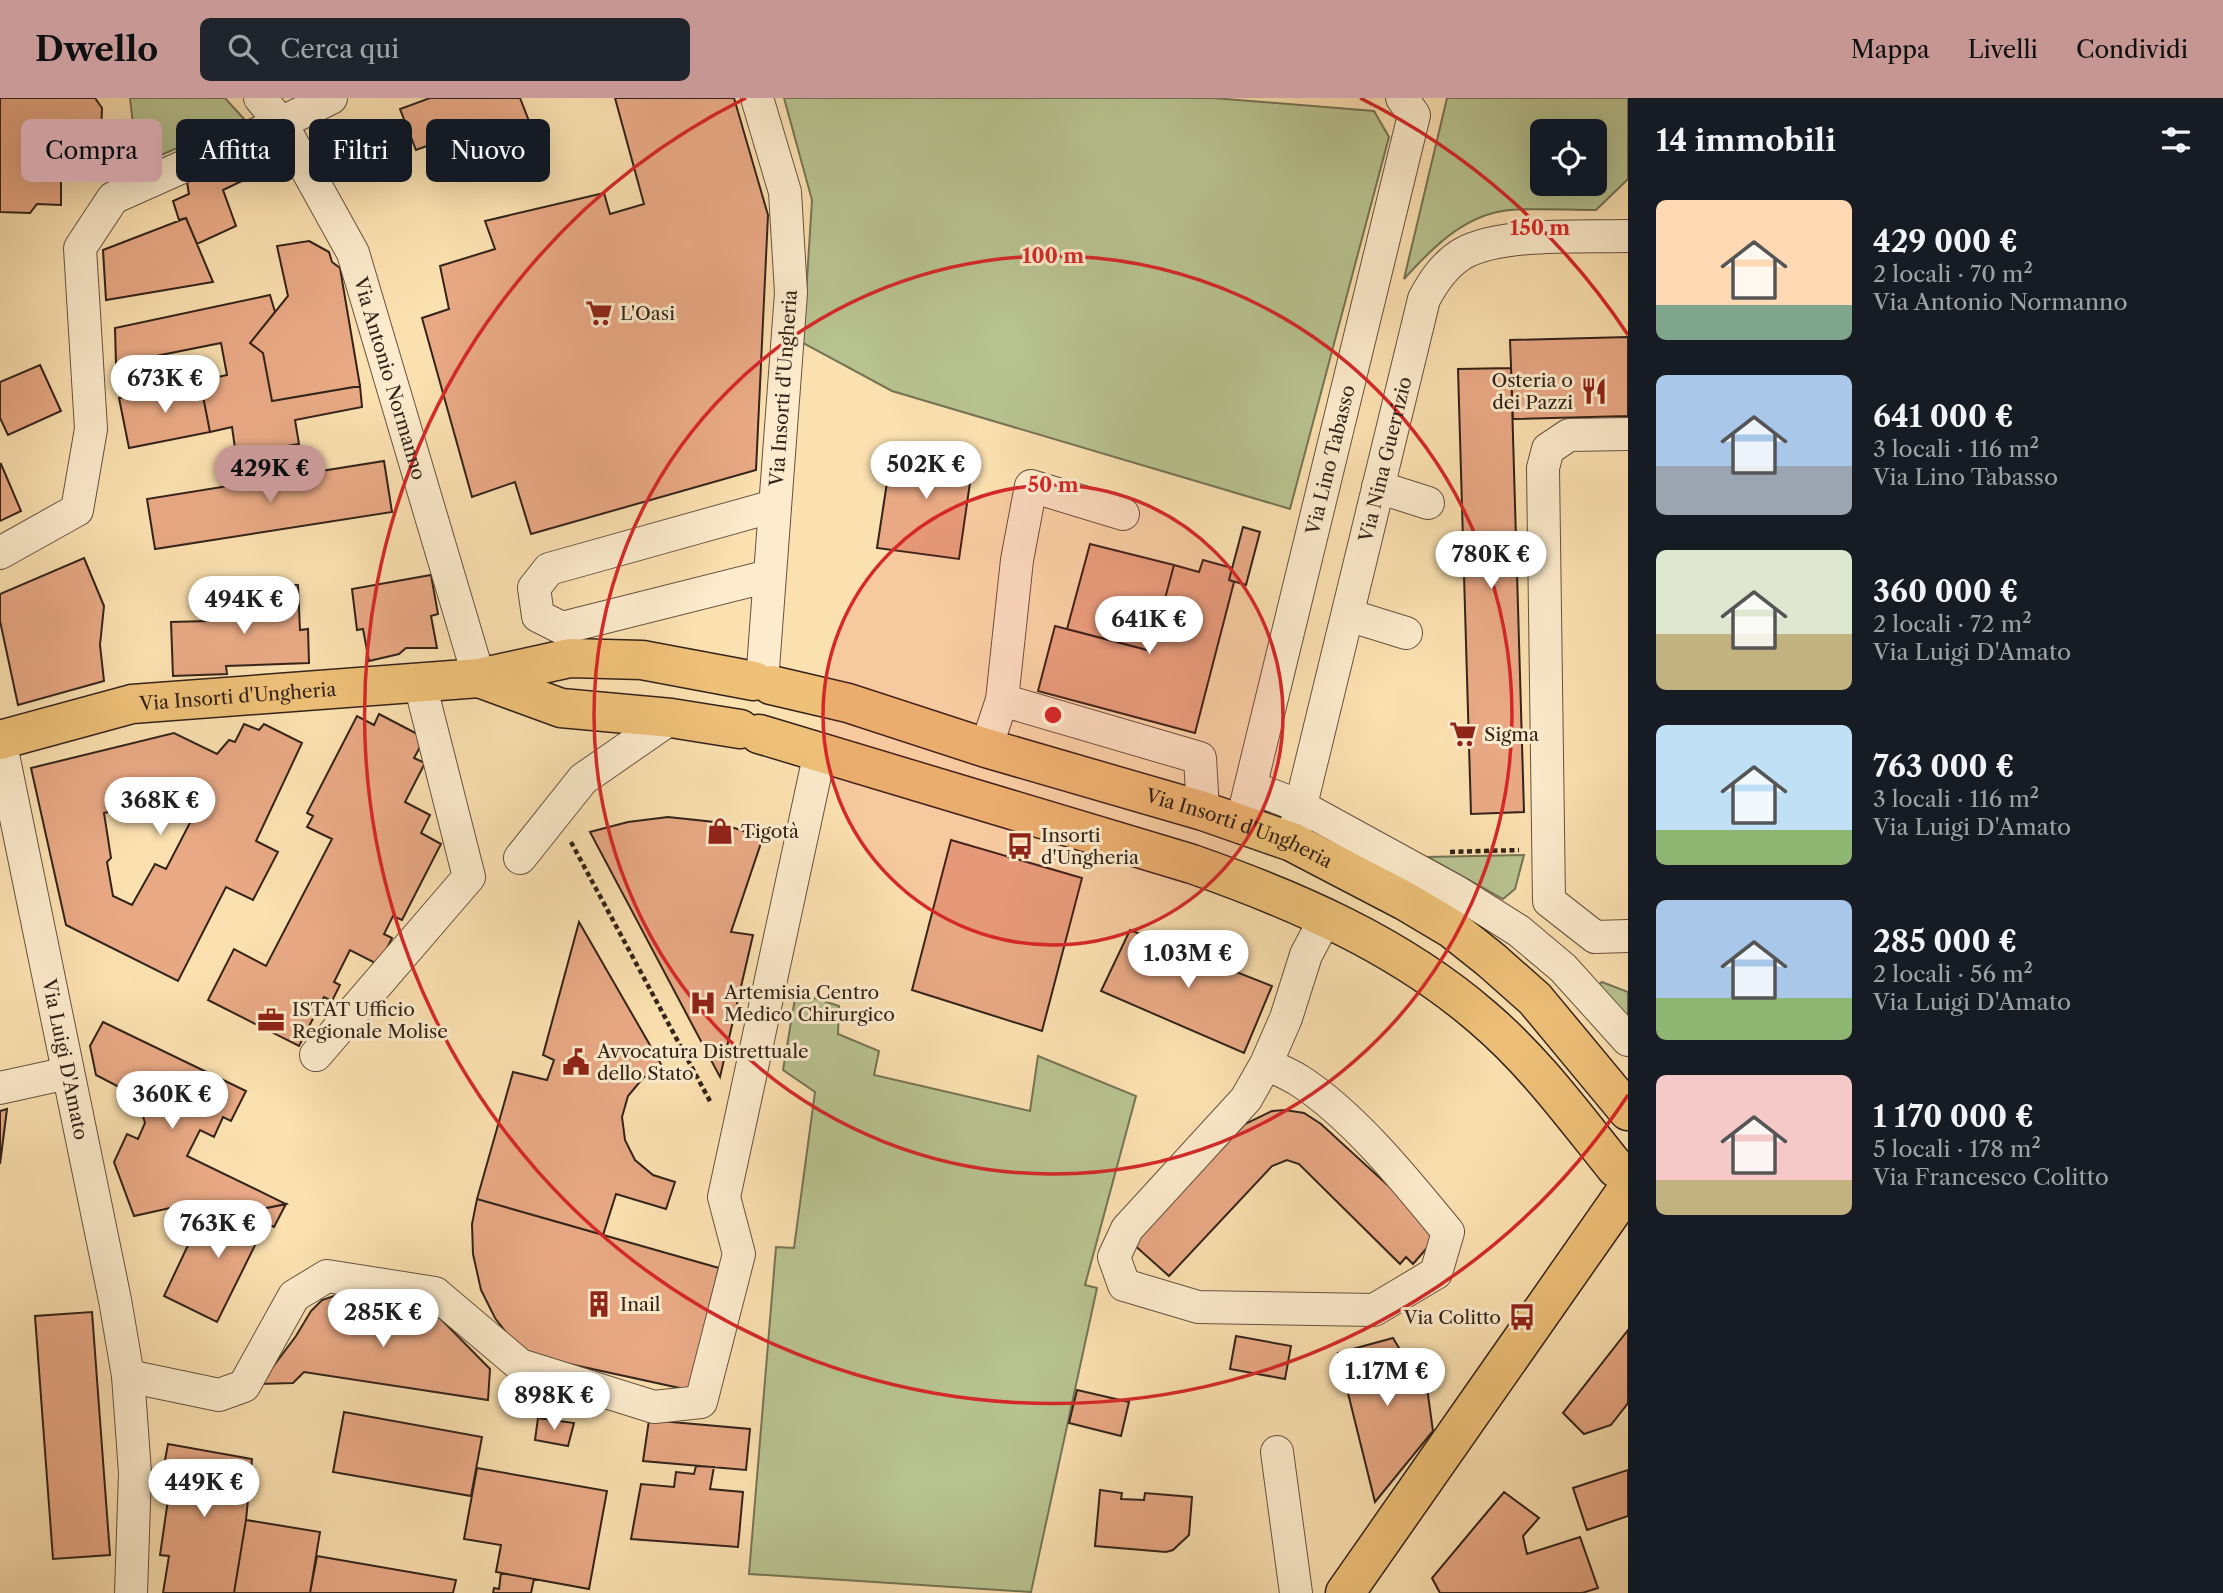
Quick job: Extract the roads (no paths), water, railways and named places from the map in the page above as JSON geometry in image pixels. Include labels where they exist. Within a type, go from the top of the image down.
[{"type":"main road","name":"Via Insorti d'Ungheria","points":[[0,740],[132,704],[479,678],[566,643],[762,683],[848,703],[986,748],[1203,811],[1241,825],[1297,824],[1452,929],[1491,960],[1535,999],[1628,1111]]},
{"type":"main road","name":"Via Insorti d'Ungheria","points":[[479,678],[561,708],[671,718],[750,731],[1192,864],[1255,886],[1326,917],[1381,947],[1436,981],[1483,1017],[1557,1094],[1624,1174]]},
{"type":"main road","points":[[750,731],[775,726],[782,709],[781,700],[762,683]]},
{"type":"main road","points":[[1345,1593],[1624,1174]]},
{"type":"street","name":"Via Antonio Normanno","points":[[260,98],[278,119]]},
{"type":"street","points":[[289,119],[331,98]]},
{"type":"street","name":"Via Insorti d'Ungheria","points":[[757,98],[785,192],[791,293],[762,683]]},
{"type":"street","name":"Via Lino Tabasso","points":[[1241,825],[1414,115],[1402,98]]},
{"type":"street","name":"Via Antonio Normanno","points":[[295,148],[353,253],[479,678]]},
{"type":"street","points":[[0,553],[77,510],[90,429],[80,248],[113,198],[176,170]]},
{"type":"street","name":"Via Nina Guerrizio","points":[[1297,824],[1424,299],[1437,276],[1462,254],[1506,239],[1628,236]]},
{"type":"street","points":[[1491,960],[1549,901],[1543,468],[1548,449],[1569,435],[1628,434]]},
{"type":"street","points":[[986,748],[1002,700],[1017,560],[1031,486],[1123,514]]},
{"type":"street","points":[[1378,487],[1428,503]]},
{"type":"street","points":[[769,576],[566,643],[538,617],[534,588],[549,569],[774,506]]},
{"type":"street","points":[[1348,615],[1406,633]]},
{"type":"street","points":[[316,1055],[469,877],[420,684]]},
{"type":"street","points":[[1002,700],[1200,758],[1203,811]]},
{"type":"street","points":[[520,858],[583,779],[671,718]]},
{"type":"street","name":"Via Luigi D'Amato","points":[[0,740],[116,1300],[128,1377],[135,1474],[131,1593]]},
{"type":"street","points":[[128,1377],[219,1395],[244,1386],[294,1296],[327,1276],[435,1293],[520,1365],[654,1407],[701,1402],[739,1254],[724,1198],[820,752]]},
{"type":"street","points":[[1251,787],[1297,824],[1457,892],[1520,931],[1563,968],[1628,1040]]},
{"type":"street","points":[[1549,901],[1595,937],[1628,936]]},
{"type":"street","points":[[1266,1064],[1299,1081],[1336,1110],[1407,1182],[1448,1232],[1436,1273],[1374,1310],[1198,1307],[1124,1285],[1114,1257],[1127,1228],[1246,1098],[1266,1064],[1286,1018],[1307,955],[1326,917]]},
{"type":"street","points":[[1535,999],[1595,937]]},
{"type":"street","points":[[0,1088],[68,1073]]},
{"type":"street","points":[[1277,1452],[1296,1593]]},
{"type":"place","name":"L'Oasi","points":[[599,313]]},
{"type":"place","name":"Osteria o dei Pazzi","points":[[1594,391]]},
{"type":"place","name":"Sigma","points":[[1463,734]]},
{"type":"place","name":"Tigotà","points":[[720,831]]},
{"type":"place","name":"Insorti d'Ungheria","points":[[1020,846]]},
{"type":"place","name":"Artemisia Centro Medico Chirurgico","points":[[703,1003]]},
{"type":"place","name":"ISTAT Ufficio Regionale Molise","points":[[271,1020]]},
{"type":"place","name":"Avvocatura Distrettuale dello Stato","points":[[576,1062]]},
{"type":"place","name":"Inail","points":[[599,1304]]},
{"type":"place","name":"Via Colitto","points":[[1522,1317]]}]
